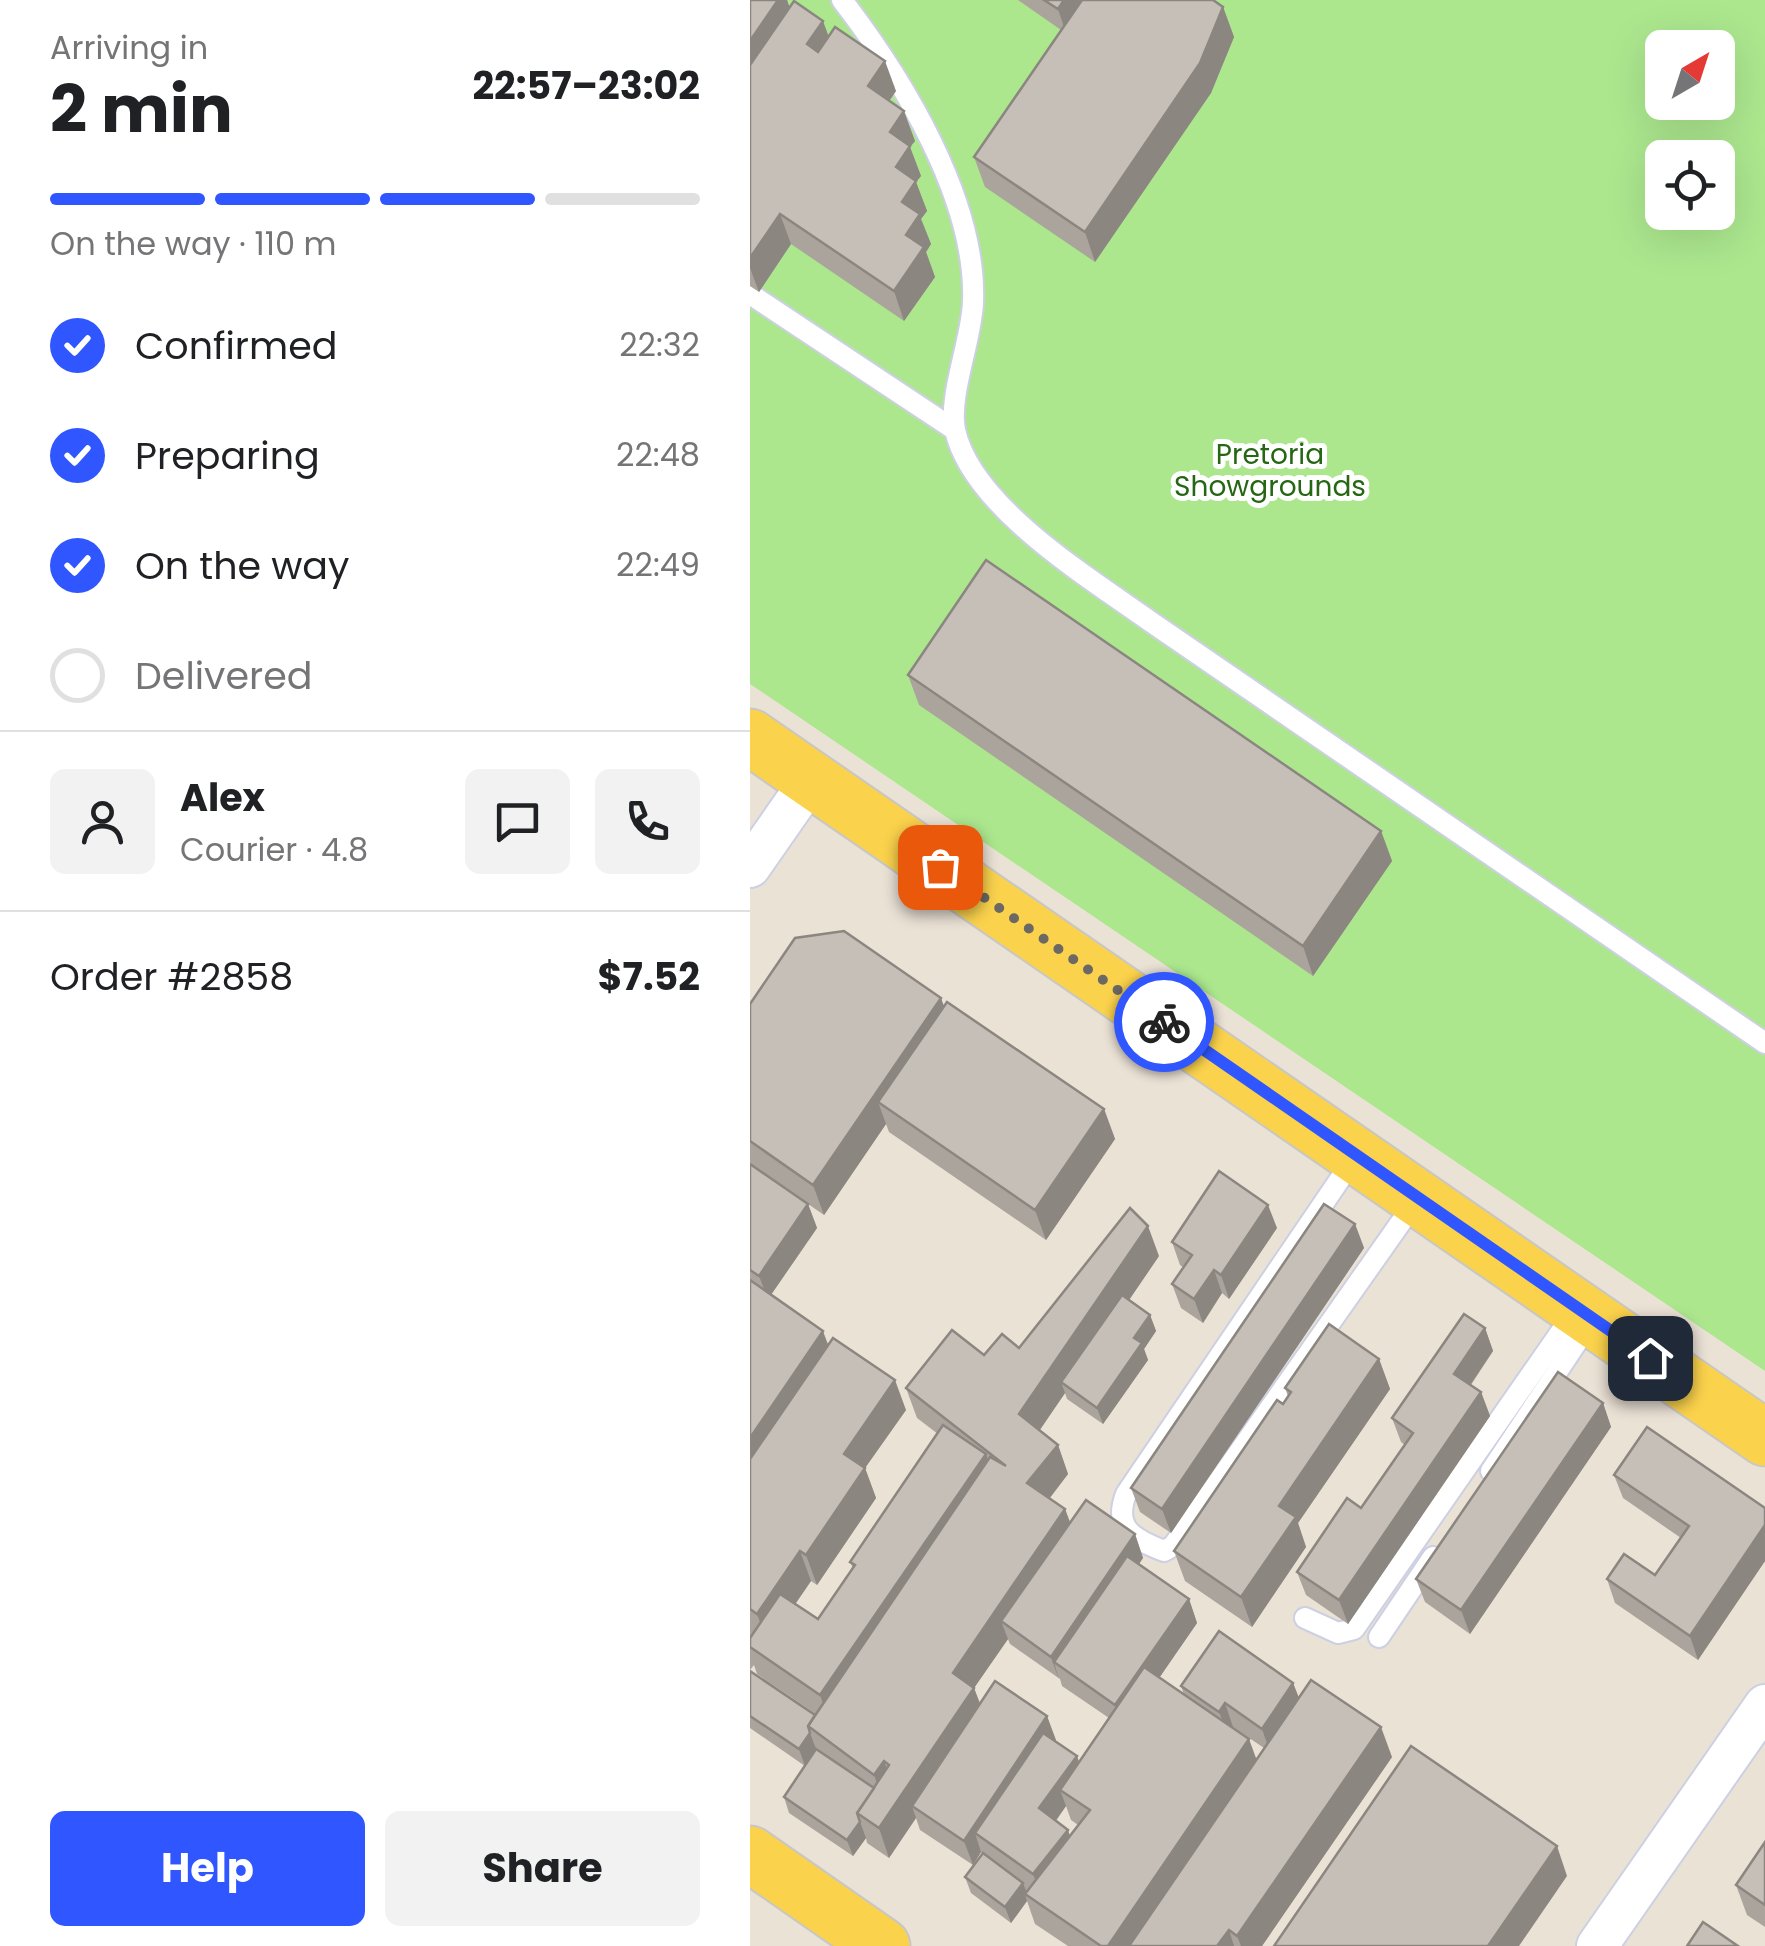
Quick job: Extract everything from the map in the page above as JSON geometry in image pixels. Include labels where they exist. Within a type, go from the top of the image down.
[{"type":"main road","points":[[750,736],[1765,1438]]},
{"type":"main road","points":[[750,1854],[882,1946]]},
{"type":"street","points":[[750,867],[812,778]]},
{"type":"street","points":[[1598,1946],[1765,1705]]},
{"type":"lane","points":[[842,0],[878,46],[960,208],[970,249],[973,302],[955,430]]},
{"type":"lane","points":[[750,294],[955,430],[976,475],[996,499],[1070,563],[1765,1043]]},
{"type":"lane","points":[[1356,1156],[1126,1494],[1119,1513],[1122,1525],[1140,1542],[1164,1551],[1173,1546],[1418,1198]]},
{"type":"lane","points":[[1475,1494],[1585,1314]]},
{"type":"lane","points":[[1304,1618],[1338,1634],[1354,1629],[1585,1314]]},
{"type":"lane","points":[[1379,1637],[1443,1542]]},
{"type":"green space","name":"Pretoria Showgrounds","points":[[750,0],[1765,0],[1765,1371],[750,684]]},
{"type":"building","points":[[750,0],[778,0],[750,41]]},
{"type":"building","points":[[1044,0],[1064,0],[1058,9]]},
{"type":"building","points":[[1082,0],[1213,0],[1223,7],[1200,63],[1085,232],[974,157]]},
{"type":"building","points":[[794,1],[823,21],[807,44],[818,52],[835,27],[885,61],[868,86],[904,111],[890,132],[910,146],[896,167],[916,181],[902,202],[920,214],[906,235],[924,247],[894,291],[780,214],[750,258],[750,65]]},
{"type":"building","points":[[986,560],[1381,831],[1303,946],[908,675]]},
{"type":"building","points":[[844,931],[941,998],[813,1185],[750,1141],[750,1004],[795,938]]},
{"type":"building","points":[[947,1002],[1104,1109],[1035,1210],[878,1102]]},
{"type":"building","points":[[750,1164],[808,1204],[759,1276],[750,1270]]},
{"type":"building","points":[[1219,1171],[1268,1205],[1221,1275],[1214,1270],[1194,1299],[1172,1284],[1192,1255],[1172,1242]]},
{"type":"building","points":[[1324,1204],[1355,1224],[1162,1509],[1131,1488]]},
{"type":"building","points":[[1130,1208],[1148,1226],[1019,1414],[1058,1445],[1027,1483],[1065,1509],[953,1673],[974,1688],[879,1828],[857,1813],[889,1765],[884,1761],[874,1775],[808,1726],[990,1457],[1006,1466],[906,1388],[952,1330],[984,1355],[1002,1334],[1019,1348]]},
{"type":"building","points":[[750,1280],[823,1331],[750,1438]]},
{"type":"building","points":[[1122,1295],[1150,1315],[1134,1338],[1142,1343],[1097,1408],[1061,1382]]},
{"type":"building","points":[[1464,1314],[1485,1328],[1454,1374],[1481,1392],[1339,1600],[1297,1572],[1347,1498],[1361,1508],[1413,1433],[1392,1418]]},
{"type":"building","points":[[1329,1324],[1379,1359],[1279,1506],[1296,1517],[1241,1597],[1174,1551],[1277,1400],[1283,1404],[1291,1392],[1285,1388]]},
{"type":"building","points":[[833,1338],[895,1380],[844,1454],[865,1468],[806,1555],[800,1551],[757,1614],[750,1609],[750,1459]]},
{"type":"building","points":[[1558,1372],[1603,1403],[1461,1610],[1416,1579]]},
{"type":"building","points":[[943,1425],[986,1454],[820,1695],[750,1647],[750,1638],[780,1594],[818,1619],[855,1565],[850,1562]]},
{"type":"building","points":[[1647,1427],[1765,1508],[1765,1525],[1690,1636],[1607,1579],[1624,1554],[1655,1575],[1689,1526],[1614,1475]]},
{"type":"building","points":[[1086,1500],[1135,1534],[1051,1657],[1001,1621]]},
{"type":"building","points":[[1127,1556],[1189,1599],[1115,1705],[1054,1662]]},
{"type":"building","points":[[1219,1631],[1293,1683],[1262,1729],[1225,1703],[1219,1712],[1181,1686]]},
{"type":"building","points":[[1144,1667],[1249,1739],[1108,1946],[1101,1946],[1025,1894],[1090,1810],[1060,1790]]},
{"type":"building","points":[[750,1671],[815,1715],[808,1726],[810,1733],[799,1749],[750,1716]]},
{"type":"building","points":[[1311,1680],[1381,1727],[1237,1936],[1229,1930],[1217,1946],[1129,1946]]},
{"type":"building","points":[[995,1681],[1047,1716],[964,1841],[912,1806]]},
{"type":"building","points":[[1043,1733],[1077,1756],[1039,1808],[1068,1830],[1033,1874],[975,1833]]},
{"type":"building","points":[[1411,1746],[1557,1846],[1488,1946],[1274,1946]]},
{"type":"building","points":[[816,1749],[874,1788],[857,1813],[860,1822],[847,1840],[784,1797]]},
{"type":"building","points":[[1765,1842],[1765,1905],[1736,1885]]},
{"type":"building","points":[[983,1853],[1023,1883],[1005,1907],[965,1877]]},
{"type":"building","points":[[1703,1922],[1738,1946],[1687,1946]]},
{"type":"way so far","points":[[940,867],[1164,1022]]},
{"type":"route","points":[[1164,1022],[1650,1358]]}]
